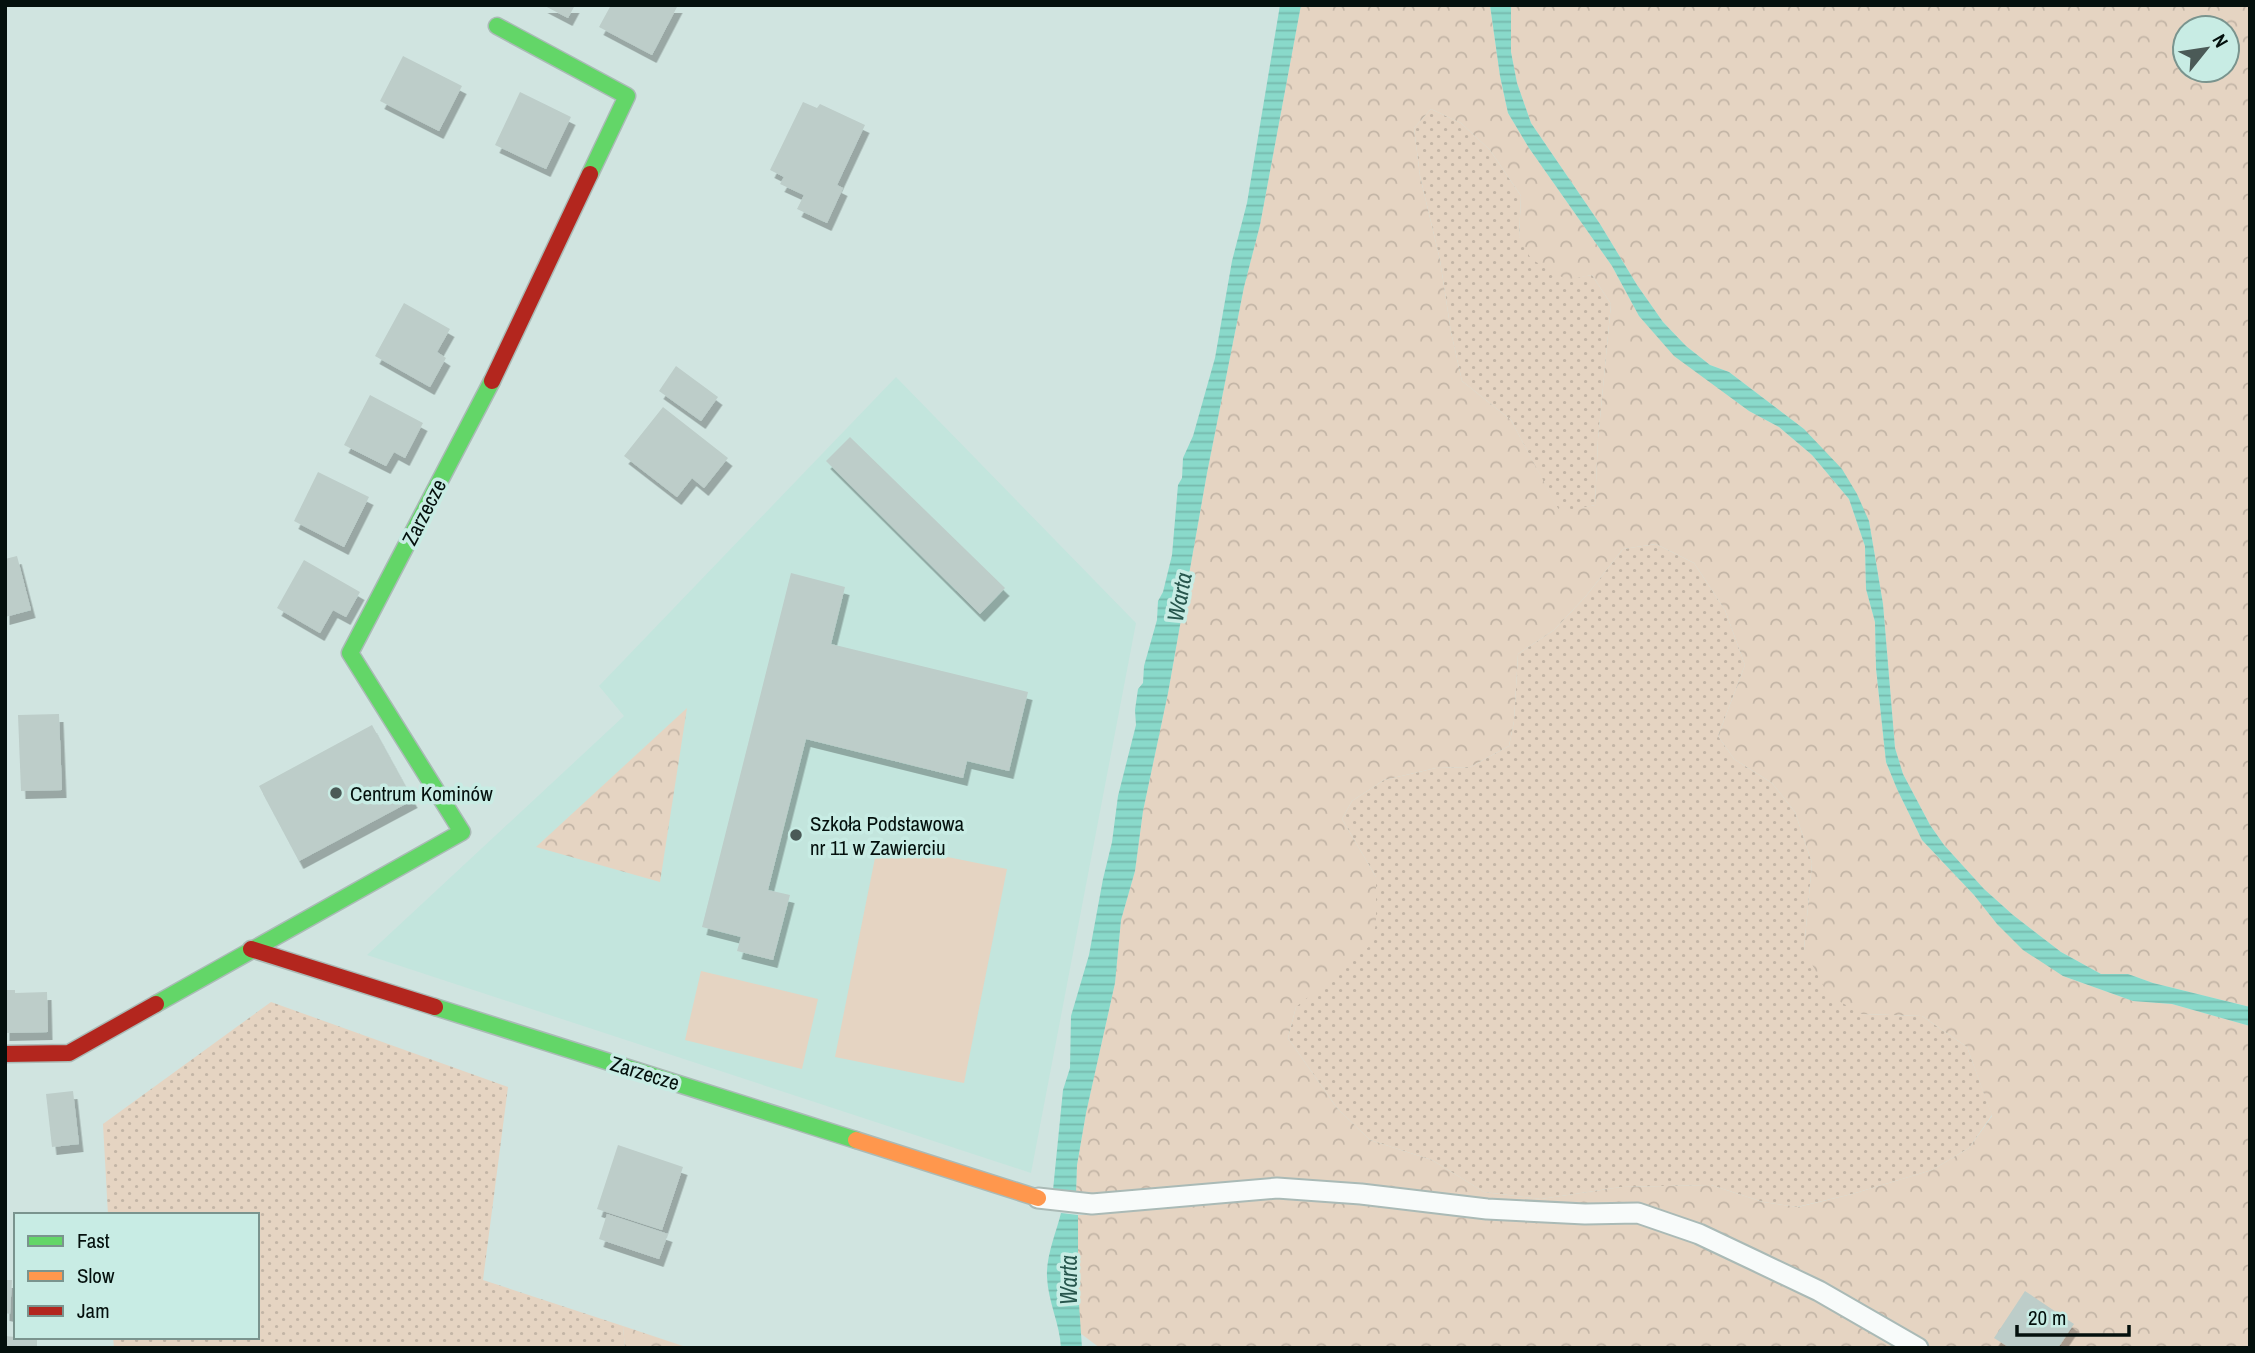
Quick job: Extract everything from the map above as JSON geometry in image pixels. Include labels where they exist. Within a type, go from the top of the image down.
[{"type":"street","name":"Zarzecze","points":[[5,1054],[69,1053],[462,832],[350,653],[492,380],[626,96],[497,26]]},
{"type":"street","name":"Zarzecze","points":[[251,949],[1038,1198]]},
{"type":"lane","points":[[1038,1198],[1092,1204],[1277,1188],[1487,1209],[1584,1214],[1638,1213],[1699,1234],[1806,1285],[1918,1348]]},
{"type":"shaded area","name":"Szkoła Podstawowa nr 11 w Zawierciu","points":[[896,377],[1136,623],[1031,1173],[367,955],[624,716],[599,686]]},
{"type":"green space","points":[[1301,5],[1490,5],[1508,113],[1529,148],[1612,266],[1639,316],[1675,356],[1749,411],[1779,427],[1812,455],[1849,499],[1865,546],[1866,589],[1875,622],[1876,668],[1886,762],[1922,840],[1974,895],[1997,924],[2063,976],[2133,1001],[2172,1004],[2250,1026],[2250,1348],[1100,1348],[1080,1333],[1078,1215],[1085,1215],[1088,1195],[1076,1193],[1077,1165],[1115,983],[1121,920],[1135,871],[1143,811],[1168,693],[1207,473],[1244,287],[1260,225]],"holes":[[[1431,109],[1461,123],[1490,150],[1521,196],[1519,237],[1531,259],[1567,280],[1592,275],[1611,304],[1598,439],[1595,505],[1560,512],[1511,420],[1462,381],[1440,260],[1420,176],[1414,128]],[[1656,544],[1694,563],[1725,610],[1745,665],[1718,736],[1734,759],[1772,783],[1795,812],[1812,863],[1804,949],[1828,995],[1862,1014],[1922,1016],[1967,1047],[1992,1116],[1969,1148],[1932,1170],[1798,1207],[1763,1202],[1711,1185],[1621,1187],[1541,1199],[1484,1192],[1432,1160],[1370,1140],[1337,1108],[1288,1038],[1296,1007],[1371,945],[1376,924],[1376,877],[1342,819],[1352,801],[1384,780],[1436,768],[1470,767],[1509,746],[1514,721],[1518,654],[1554,630],[1586,596],[1623,549]]]},
{"type":"green space","points":[[1511,5],[2250,5],[2250,1007],[2153,983],[2128,974],[2101,974],[2061,952],[2013,915],[1984,889],[1944,845],[1930,825],[1903,774],[1895,748],[1883,604],[1869,521],[1804,429],[1729,372],[1710,365],[1686,346],[1663,322],[1531,123],[1517,83],[1511,52]]},
{"type":"green space","points":[[1431,109],[1461,123],[1490,150],[1521,196],[1519,237],[1567,279],[1592,275],[1611,304],[1598,439],[1595,505],[1560,513],[1511,420],[1462,381],[1440,260],[1420,176],[1414,128]]},
{"type":"green space","points":[[1656,544],[1694,563],[1725,610],[1745,665],[1718,736],[1734,759],[1772,783],[1795,812],[1812,863],[1804,949],[1862,1014],[1922,1016],[1967,1047],[1992,1115],[1969,1148],[1932,1170],[1797,1207],[1763,1202],[1711,1185],[1621,1187],[1541,1199],[1484,1192],[1432,1160],[1370,1140],[1337,1108],[1288,1038],[1296,1007],[1376,877],[1342,819],[1352,801],[1384,780],[1436,768],[1470,767],[1509,746],[1514,721],[1518,654],[1554,630],[1586,596],[1623,549]]},
{"type":"green space","points":[[687,708],[660,882],[536,847]]},
{"type":"green space","points":[[878,843],[1007,869],[964,1083],[835,1057]]},
{"type":"green space","points":[[701,971],[818,999],[802,1069],[685,1040]]},
{"type":"green space","points":[[271,1002],[508,1087],[483,1280],[623,1326],[625,1348],[114,1348],[113,1339],[259,1339],[259,1213],[108,1213],[103,1124]]},
{"type":"green space","points":[[623,1326],[689,1348],[625,1348]]},
{"type":"water","name":"Warta","points":[[1280,5],[1301,5],[1260,225],[1244,287],[1207,473],[1168,693],[1143,811],[1135,871],[1121,920],[1115,983],[1086,1113],[1077,1165],[1076,1193],[1053,1190],[1063,1090],[1070,1068],[1071,1016],[1089,955],[1112,842],[1118,796],[1136,725],[1138,689],[1143,683],[1144,666],[1157,620],[1158,601],[1163,592],[1172,555],[1183,458],[1193,436],[1215,358],[1232,261],[1247,203]]},
{"type":"water","points":[[1490,5],[1511,5],[1511,52],[1517,83],[1531,123],[1663,322],[1686,346],[1710,365],[1729,372],[1804,429],[1842,469],[1857,494],[1869,521],[1883,604],[1895,748],[1903,774],[1930,825],[1944,845],[1984,889],[2061,952],[2101,974],[2128,974],[2153,983],[2250,1007],[2250,1026],[2172,1004],[2133,1001],[2063,976],[2023,950],[1922,840],[1886,762],[1876,668],[1875,622],[1866,589],[1865,546],[1849,499],[1812,455],[1779,427],[1749,411],[1674,356],[1639,316],[1612,266],[1529,148],[1508,113]]},
{"type":"water","name":"Warta","points":[[1061,1213],[1078,1215],[1078,1289],[1082,1348],[1061,1348],[1048,1286],[1048,1261]]},
{"type":"building","points":[[543,5],[575,5],[568,18]]},
{"type":"building","points":[[611,5],[678,5],[652,55],[599,27]]},
{"type":"building","points":[[403,56],[462,86],[439,131],[380,101]]},
{"type":"building","points":[[520,92],[571,117],[546,169],[495,145]]},
{"type":"building","points":[[803,102],[817,108],[820,104],[865,125],[837,185],[843,188],[827,223],[797,209],[804,195],[780,184],[784,177],[770,170]]},
{"type":"building","points":[[404,303],[450,329],[437,352],[446,358],[430,387],[375,356]]},
{"type":"building","points":[[676,366],[718,397],[701,421],[659,391]]},
{"type":"building","points":[[370,395],[423,423],[405,458],[394,452],[386,466],[344,445]]},
{"type":"building","points":[[663,407],[728,458],[704,488],[692,478],[677,497],[624,456]]},
{"type":"building","points":[[850,437],[1005,588],[980,614],[826,461]]},
{"type":"building","points":[[318,472],[369,497],[344,547],[294,521]]},
{"type":"building","points":[[17,556],[31,610],[5,617],[5,559]]},
{"type":"building","points":[[304,560],[360,592],[346,617],[333,610],[320,633],[277,608]]},
{"type":"building","points":[[791,573],[845,587],[831,644],[1028,692],[1009,771],[967,761],[963,778],[806,739],[768,890],[790,895],[773,960],[737,951],[741,937],[702,927]]},
{"type":"building","points":[[59,714],[62,790],[21,791],[18,715]]},
{"type":"building","name":"Centrum Kominów","points":[[372,725],[413,800],[299,861],[259,786]]},
{"type":"building","points":[[5,990],[15,990],[15,993],[47,992],[48,1032],[5,1033]]},
{"type":"building","points":[[73,1091],[79,1144],[52,1147],[46,1094]]},
{"type":"building","points":[[618,1145],[683,1167],[662,1230],[597,1209]]},
{"type":"building","points":[[607,1214],[668,1234],[659,1259],[599,1239]]},
{"type":"building","points":[[5,1280],[12,1280],[10,1314],[5,1313]]},
{"type":"building","points":[[2025,1291],[2074,1324],[2058,1348],[2010,1348],[1994,1338]]},
{"type":"building","points":[[5,1336],[14,1339],[37,1339],[37,1348],[5,1348]]},
{"type":"traffic: fast","points":[[497,26],[627,96],[590,174]]},
{"type":"traffic: fast","points":[[156,1004],[462,832],[350,653],[492,381]]},
{"type":"traffic: fast","points":[[435,1007],[856,1140]]},
{"type":"traffic: slow","points":[[856,1140],[1038,1198]]},
{"type":"traffic: jam","points":[[492,381],[590,174]]},
{"type":"traffic: jam","points":[[251,949],[435,1007]]},
{"type":"traffic: jam","points":[[5,1054],[69,1053],[156,1004]]},
{"type":"place","name":"Centrum Kominów","points":[[336,793]]},
{"type":"place","name":"Szkoła Podstawowa nr 11 w Zawierciu","points":[[796,835]]}]
